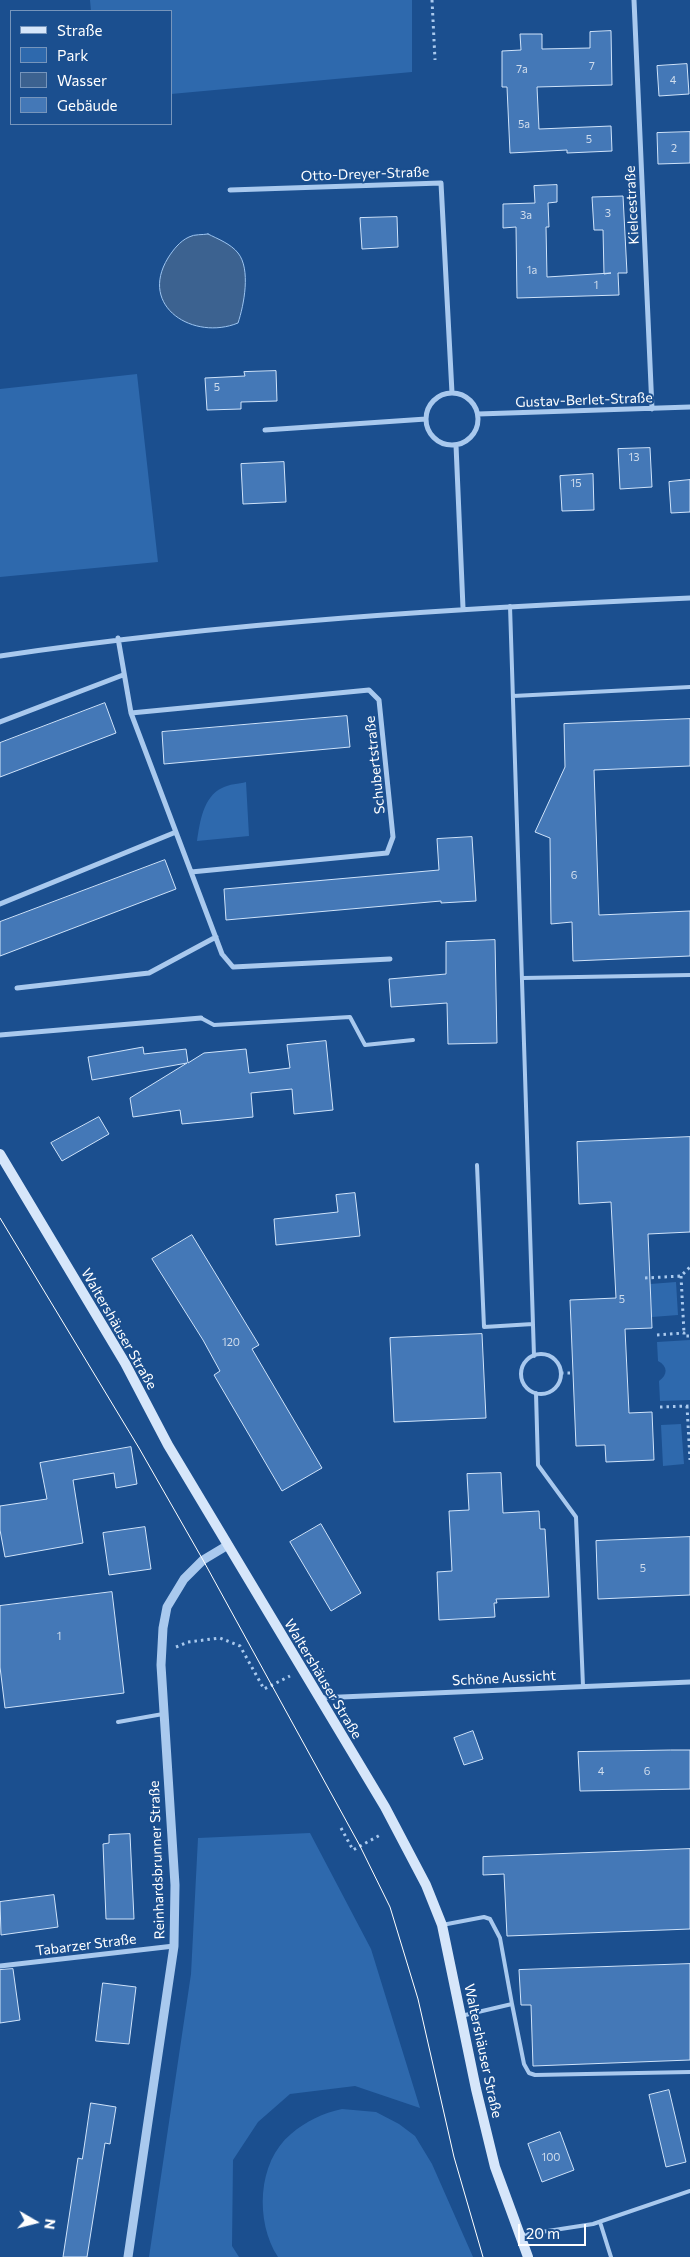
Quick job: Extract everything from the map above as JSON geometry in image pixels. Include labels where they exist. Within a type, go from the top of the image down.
[{"type":"main road","name":"Waltershäuser Straße","points":[[0,1154],[125,1363],[168,1445],[396,1826],[426,1885],[442,1925],[495,2167],[528,2257]]},
{"type":"street","name":"Kielcestraße","points":[[634,0],[652,409]]},
{"type":"street","name":"Otto-Dreyer-Straße","points":[[230,190],[442,183],[452,392]]},
{"type":"street","points":[[452,392],[463,394],[470,399],[478,414],[478,423],[471,438],[456,445],[447,445],[432,436],[426,420],[431,403],[438,397],[452,392]]},
{"type":"street","name":"Gustav-Berlet-Straße","points":[[478,414],[690,408]]},
{"type":"street","points":[[265,430],[426,420]]},
{"type":"street","points":[[456,445],[463,608]]},
{"type":"street","points":[[0,656],[118,638],[463,608],[690,598]]},
{"type":"street","points":[[118,638],[122,675],[131,713],[222,954],[233,967],[390,959]]},
{"type":"street","points":[[0,722],[122,675]]},
{"type":"street","name":"Schubertstraße","points":[[131,713],[369,690],[379,700],[393,837],[387,854],[191,872]]},
{"type":"street","points":[[0,904],[176,832]]},
{"type":"street","points":[[17,988],[149,974],[216,937]]},
{"type":"street","points":[[0,1035],[201,1018]]},
{"type":"street","name":"Reinhardsbrunner Straße","points":[[128,2257],[174,1946],[175,1885],[161,1649],[167,1607],[184,1579],[203,1560],[228,1545]]},
{"type":"street","name":"Schöne Aussicht","points":[[318,1698],[690,1682]]},
{"type":"street","name":"Tabarzer Straße","points":[[0,1966],[174,1946]]},
{"type":"lane","points":[[510,606],[534,1356]]},
{"type":"lane","points":[[513,696],[690,687]]},
{"type":"lane","points":[[523,978],[690,975]]},
{"type":"lane","points":[[201,1018],[214,1025],[350,1017],[365,1045],[413,1040]]},
{"type":"lane","points":[[477,1165],[484,1326],[533,1324]]},
{"type":"lane","points":[[538,1354],[550,1356],[558,1364],[561,1374],[558,1386],[549,1393],[536,1394],[527,1390],[521,1380],[521,1369],[528,1359],[534,1356],[538,1354]]},
{"type":"lane","points":[[536,1394],[538,1465],[576,1517],[583,1686]]},
{"type":"lane","points":[[118,1722],[164,1713]]},
{"type":"lane","points":[[442,1925],[479,1918],[490,1918],[500,1938],[524,2064],[529,2073],[535,2075],[690,2072]]},
{"type":"lane","points":[[461,2016],[512,2004]]},
{"type":"lane","points":[[519,2235],[600,2222],[690,2191]]},
{"type":"lane","points":[[600,2222],[611,2257]]},
{"type":"path","points":[[432,0],[435,60]]},
{"type":"path","points":[[646,1278],[681,1276],[690,1268]]},
{"type":"path","points":[[681,1276],[684,1336],[690,1336]]},
{"type":"path","points":[[657,1335],[684,1333]]},
{"type":"path","points":[[561,1374],[573,1373]]},
{"type":"path","points":[[660,1407],[689,1406],[690,1460]]},
{"type":"path","points":[[161,1649],[199,1640],[220,1638],[233,1642],[245,1651],[264,1689],[301,1669]]},
{"type":"path","points":[[341,1828],[353,1850],[367,1842]]},
{"type":"green space","points":[[90,0],[412,0],[412,72],[172,94],[172,10],[91,10]]},
{"type":"green space","points":[[137,374],[158,562],[0,577],[0,389]]},
{"type":"green space","points":[[246,782],[249,836],[197,841],[204,811],[210,797],[225,787]]},
{"type":"green space","points":[[676,1282],[678,1315],[652,1317],[650,1284]]},
{"type":"green space","points":[[690,1340],[690,1400],[660,1401],[659,1381],[666,1371],[664,1365],[658,1361],[657,1342]]},
{"type":"green space","points":[[681,1424],[684,1464],[663,1466],[661,1425]]},
{"type":"green space","points":[[310,1833],[371,1949],[420,2108],[355,2086],[290,2094],[258,2122],[233,2160],[232,2246],[239,2257],[149,2257],[191,1974],[198,1838]]},
{"type":"green space","points":[[342,2109],[376,2112],[399,2124],[415,2136],[432,2164],[473,2257],[278,2257],[271,2243],[263,2210],[263,2193],[271,2160],[280,2146],[297,2129],[315,2118]]},
{"type":"water","points":[[208,234],[232,247],[242,260],[245,287],[238,323],[221,327],[204,327],[189,323],[175,316],[165,305],[160,291],[161,276],[168,258],[174,249],[191,236]]},
{"type":"building","points":[[611,31],[612,85],[537,87],[539,129],[611,126],[612,151],[567,153],[567,150],[510,153],[507,87],[502,87],[502,51],[521,50],[520,34],[542,34],[542,49],[590,48],[590,32]]},
{"type":"building","points":[[687,64],[689,94],[659,96],[657,66]]},
{"type":"building","points":[[690,132],[690,163],[658,164],[657,133]]},
{"type":"building","points":[[557,185],[557,202],[548,203],[549,227],[546,227],[547,277],[604,273],[603,230],[594,230],[592,197],[623,196],[627,273],[618,273],[619,295],[517,298],[516,227],[503,228],[503,204],[535,203],[534,186]]},
{"type":"building","points":[[397,217],[398,247],[362,249],[360,218]]},
{"type":"building","points":[[276,371],[277,401],[241,402],[241,409],[207,410],[205,378],[245,376],[244,372]]},
{"type":"building","points":[[650,448],[652,487],[620,489],[618,449]]},
{"type":"building","points":[[284,462],[286,502],[243,504],[241,464]]},
{"type":"building","points":[[593,474],[594,510],[562,511],[560,476]]},
{"type":"building","points":[[690,480],[690,512],[671,513],[669,482]]},
{"type":"building","points":[[105,703],[116,733],[0,777],[0,743]]},
{"type":"building","points":[[347,716],[350,747],[164,764],[162,732]]},
{"type":"building","points":[[690,719],[690,766],[594,770],[599,915],[690,911],[690,956],[573,961],[572,922],[551,924],[550,838],[535,832],[565,767],[564,724]]},
{"type":"building","points":[[472,837],[476,901],[441,903],[441,901],[226,920],[224,889],[439,870],[437,839]]},
{"type":"building","points":[[165,860],[176,889],[0,956],[0,922]]},
{"type":"building","points":[[495,940],[497,1043],[448,1044],[447,1003],[391,1007],[389,979],[446,974],[446,942]]},
{"type":"building","points":[[326,1041],[333,1110],[294,1114],[292,1089],[251,1093],[253,1117],[182,1124],[180,1110],[133,1117],[130,1098],[187,1063],[92,1080],[88,1057],[143,1047],[144,1054],[186,1049],[188,1063],[204,1053],[246,1049],[249,1073],[290,1068],[287,1045]]},
{"type":"building","points":[[99,1117],[109,1134],[62,1161],[51,1143]]},
{"type":"building","points":[[690,1137],[690,1232],[648,1234],[652,1328],[625,1329],[629,1413],[652,1412],[654,1460],[606,1462],[605,1445],[576,1446],[570,1300],[616,1298],[611,1202],[579,1204],[577,1142]]},
{"type":"building","points":[[355,1193],[360,1236],[276,1245],[274,1219],[338,1212],[336,1195]]},
{"type":"building","points":[[192,1235],[259,1345],[252,1349],[322,1468],[282,1491],[214,1375],[220,1371],[203,1340],[152,1259]]},
{"type":"building","points":[[482,1334],[486,1418],[394,1422],[390,1338]]},
{"type":"building","points":[[131,1447],[137,1484],[116,1488],[114,1473],[73,1480],[83,1543],[5,1557],[0,1530],[0,1506],[47,1499],[40,1463]]},
{"type":"building","points":[[501,1473],[503,1513],[539,1511],[540,1529],[545,1529],[549,1597],[496,1599],[497,1603],[494,1603],[495,1617],[439,1620],[437,1572],[452,1571],[449,1511],[469,1510],[467,1474]]},
{"type":"building","points":[[321,1524],[361,1593],[331,1611],[290,1542]]},
{"type":"building","points":[[145,1527],[151,1569],[109,1575],[103,1533]]},
{"type":"building","points":[[690,1537],[690,1595],[598,1599],[596,1541]]},
{"type":"building","points":[[112,1592],[124,1693],[5,1708],[0,1667],[0,1606]]},
{"type":"building","points":[[473,1731],[483,1759],[464,1765],[454,1738]]},
{"type":"building","points":[[690,1750],[690,1789],[580,1791],[578,1752]]},
{"type":"building","points":[[130,1834],[134,1919],[106,1919],[103,1844],[109,1843],[109,1835]]},
{"type":"building","points":[[690,1849],[690,1929],[507,1936],[504,1874],[483,1875],[483,1857]]},
{"type":"building","points":[[54,1895],[58,1927],[1,1935],[0,1902]]},
{"type":"building","points":[[690,1964],[690,2060],[533,2066],[531,2005],[521,2005],[519,1970]]},
{"type":"building","points":[[13,1969],[20,2020],[0,2023],[0,1970]]},
{"type":"building","points":[[103,1983],[136,1987],[129,2044],[96,2041]]},
{"type":"building","points":[[669,2090],[686,2162],[666,2167],[649,2095]]},
{"type":"building","points":[[91,2103],[116,2107],[110,2144],[105,2143],[87,2257],[63,2257],[78,2158],[82,2159]]},
{"type":"building","points":[[560,2132],[574,2170],[542,2182],[528,2144]]},
{"type":"tram line","points":[[0,1218],[139,1448],[203,1560],[360,1846],[390,1907],[418,1999],[454,2157],[483,2257]]}]
